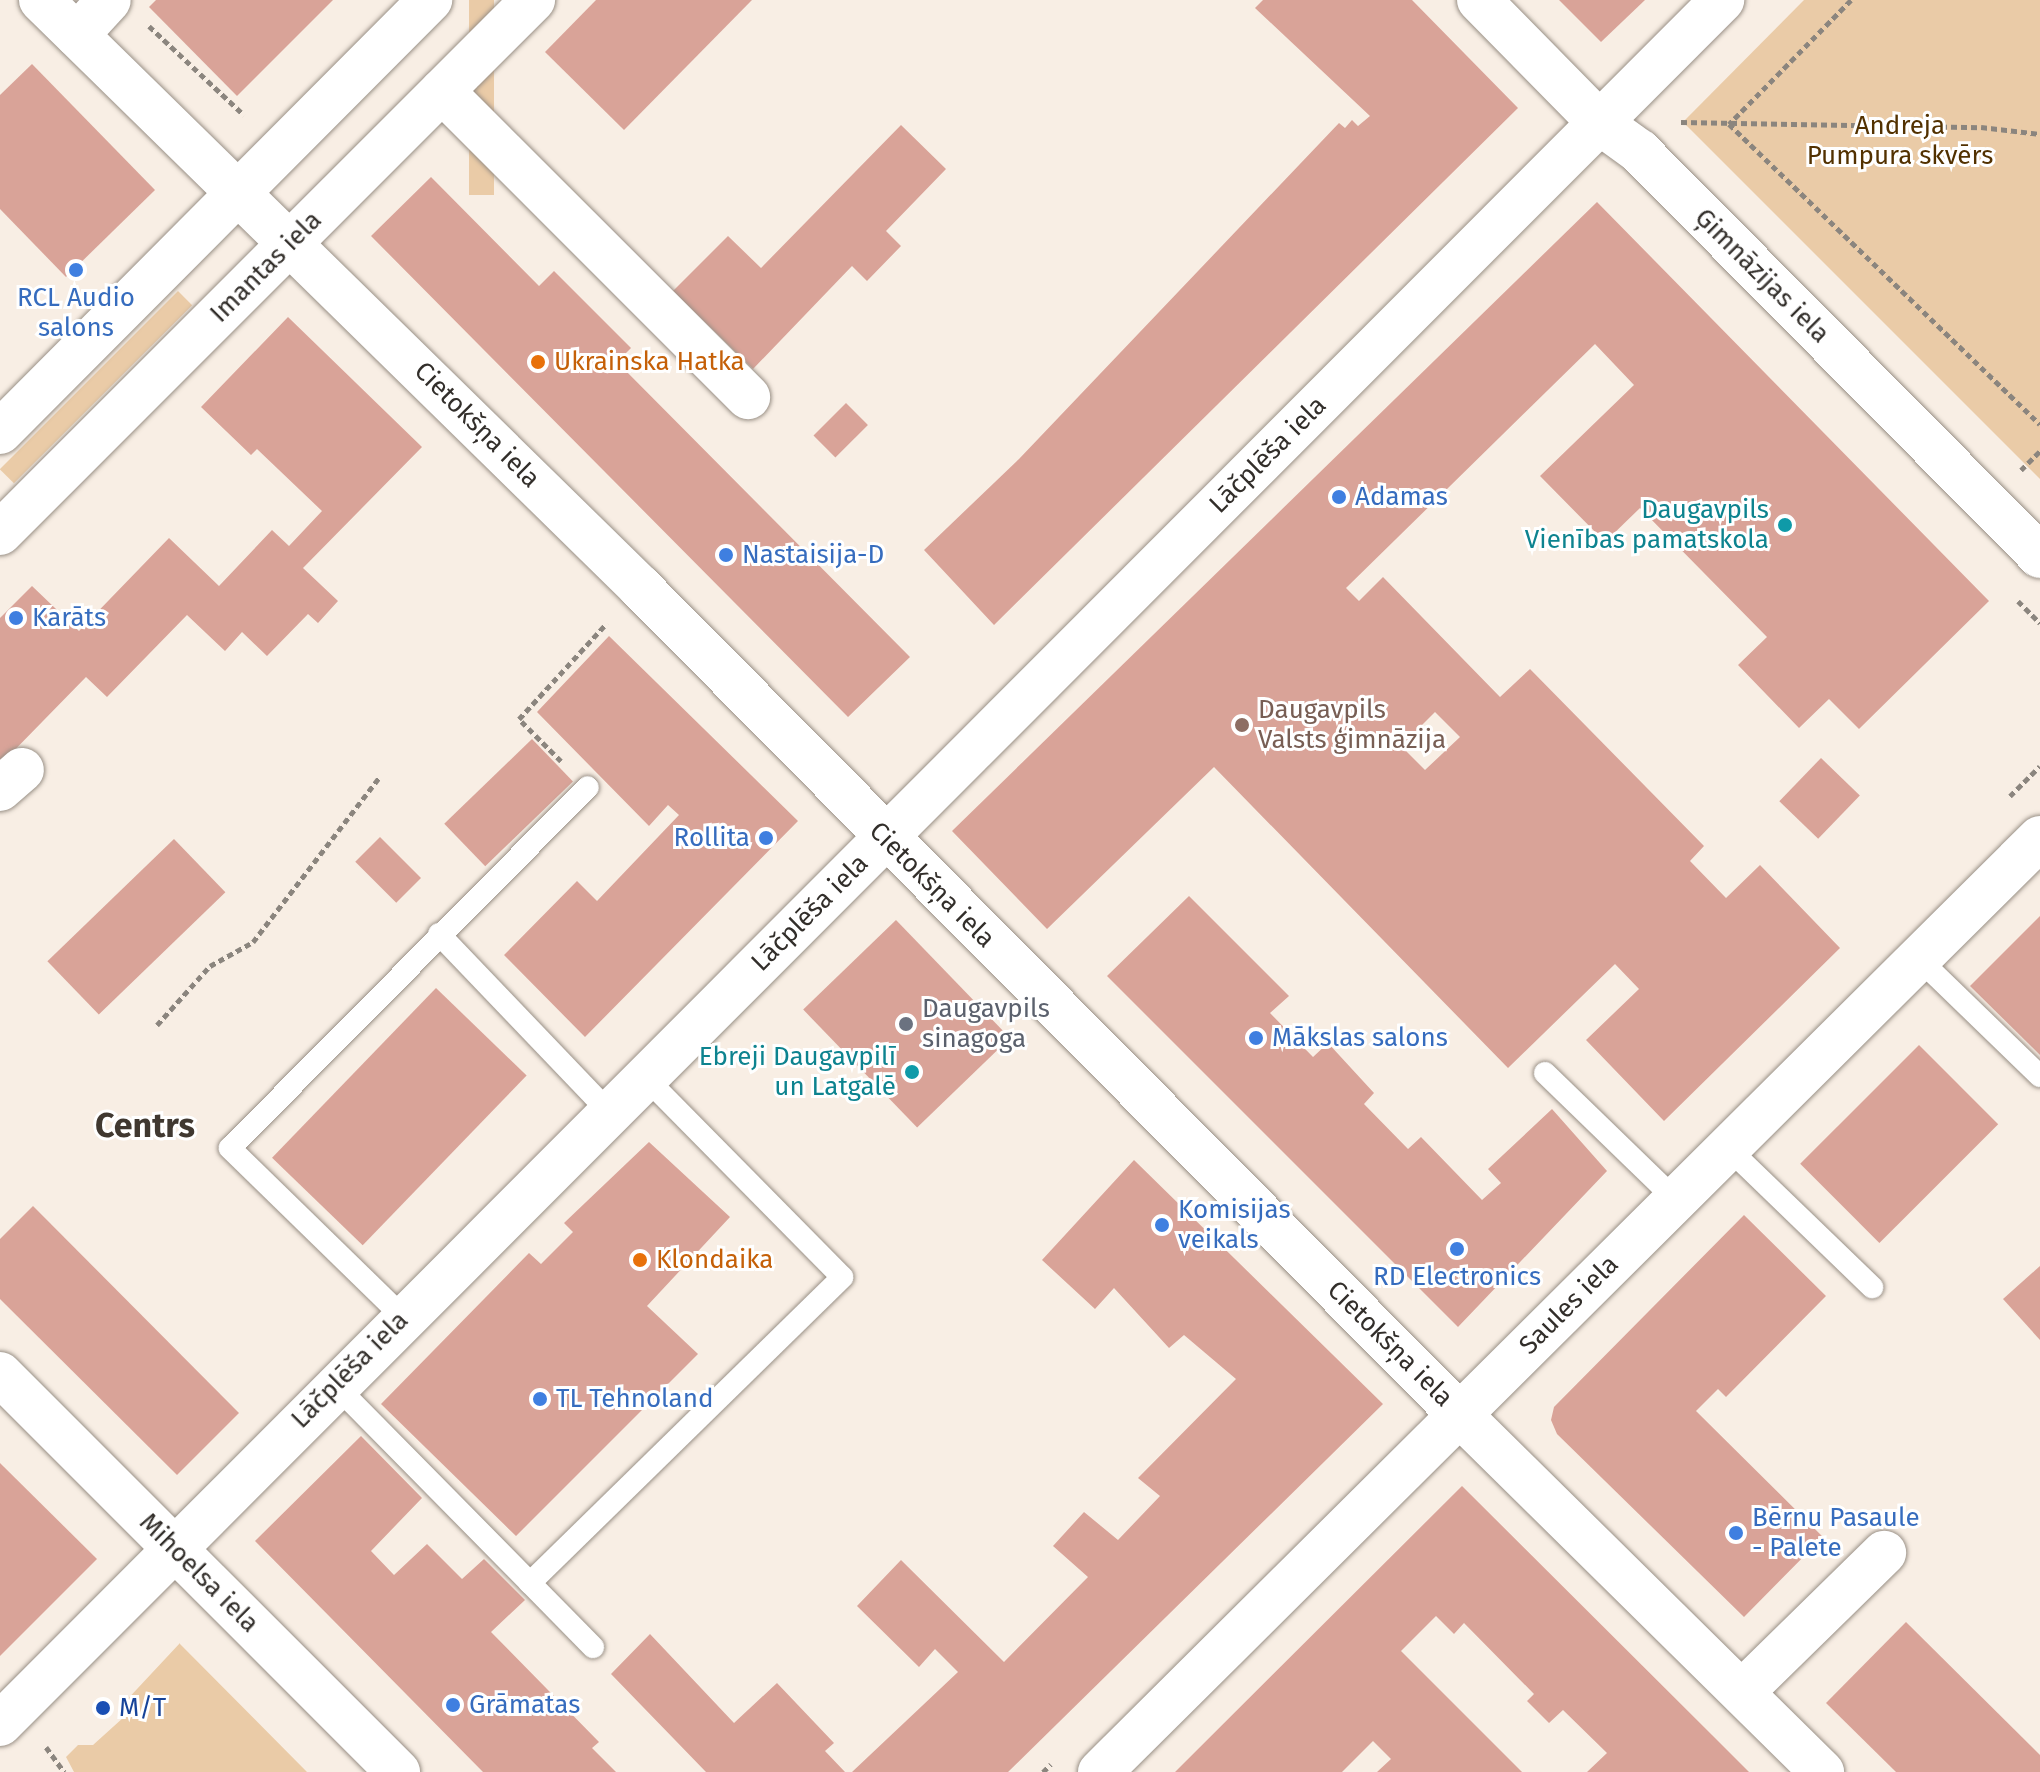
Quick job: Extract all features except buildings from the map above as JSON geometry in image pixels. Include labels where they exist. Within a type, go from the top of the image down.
[{"type":"street","name":"Cietokšņa iela","points":[[41,0],[292,242],[640,587],[885,838],[1459,1414],[1822,1772]]},
{"type":"street","points":[[0,432],[430,0]]},
{"type":"street","name":"Imantas iela","points":[[0,533],[533,0]]},
{"type":"street","name":"Ģimnāzijas iela","points":[[1479,0],[1600,123],[1639,151],[2040,556]]},
{"type":"street","name":"Lāčplēša iela","points":[[0,1724],[335,1385],[646,1078],[1722,0]]},
{"type":"street","points":[[77,35],[126,11]]},
{"type":"street","points":[[442,91],[748,397]]},
{"type":"street","name":"Saules iela","points":[[1100,1772],[2040,838]]},
{"type":"street","name":"Mihoelsa iela","points":[[0,1374],[398,1772]]},
{"type":"street","points":[[1742,1692],[1884,1553]]},
{"type":"lane","points":[[403,1317],[230,1148],[588,787]]},
{"type":"lane","points":[[439,934],[610,1113]]},
{"type":"lane","points":[[1917,957],[2040,1076]]},
{"type":"lane","points":[[1545,1073],[1676,1200]]},
{"type":"lane","points":[[530,1583],[842,1277],[646,1078]]},
{"type":"lane","points":[[1727,1147],[1872,1287]]},
{"type":"lane","points":[[335,1385],[593,1647]]},
{"type":"path","points":[[1729,124],[1851,0]]},
{"type":"path","points":[[126,11],[242,117]]},
{"type":"path","points":[[1668,122],[1981,127],[2040,134]]},
{"type":"path","points":[[1729,124],[2040,424]]},
{"type":"path","points":[[2019,473],[2040,451]]},
{"type":"path","points":[[588,787],[519,719],[640,587]]},
{"type":"path","points":[[157,1025],[210,966],[253,942],[379,778]]},
{"type":"green space","points":[[469,0],[494,0],[494,195],[469,195]]},
{"type":"green space","name":"Andreja Pumpura skvērs","points":[[1804,0],[2040,0],[2040,479],[1683,122]]},
{"type":"green space","points":[[178,291],[192,305],[14,483],[0,469]]},
{"type":"green space","points":[[180,1643],[307,1772],[74,1772],[66,1757],[78,1745],[93,1745],[124,1717],[123,1704]]},
{"type":"place","name":"RCL Audio salons","points":[[76,270]]},
{"type":"place","name":"Ukrainska Hatka","points":[[538,362]]},
{"type":"place","name":"Adamas","points":[[1339,497]]},
{"type":"place","name":"Daugavpils Vienības pamatskola","points":[[1785,525]]},
{"type":"place","name":"Nastaisija-D","points":[[726,555]]},
{"type":"place","name":"Karāts","points":[[16,618]]},
{"type":"place","name":"Daugavpils Valsts ģimnāzija","points":[[1242,725]]},
{"type":"place","name":"Rollita","points":[[766,838]]},
{"type":"place","name":"Daugavpils sinagoga","points":[[906,1024]]},
{"type":"place","name":"Mākslas salons","points":[[1256,1038]]},
{"type":"place","name":"Ebreji Daugavpilī un Latgalē","points":[[912,1072]]},
{"type":"place","name":"Komisijas veikals","points":[[1162,1225]]},
{"type":"place","name":"RD Electronics","points":[[1457,1249]]},
{"type":"place","name":"Klondaika","points":[[640,1260]]},
{"type":"place","name":"TL Tehnoland","points":[[540,1399]]},
{"type":"place","name":"Bērnu Pasaule - Palete","points":[[1736,1533]]},
{"type":"place","name":"Grāmatas","points":[[453,1705]]},
{"type":"place","name":"M/T","points":[[103,1708]]},
{"type":"district","name":"Centrs","points":[[145,1126]]}]
